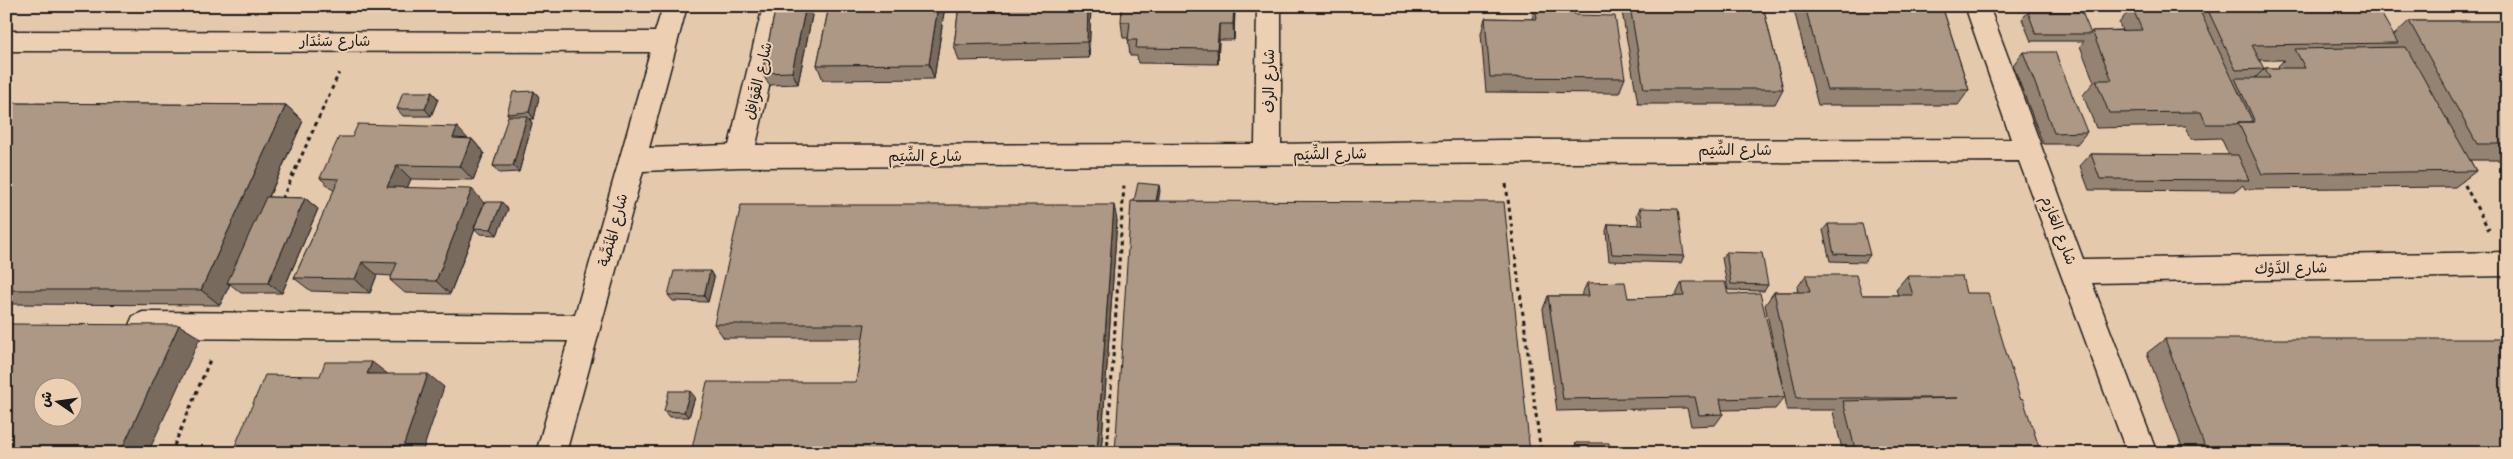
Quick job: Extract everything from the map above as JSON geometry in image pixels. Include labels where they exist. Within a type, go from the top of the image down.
[{"type":"street","name":"شارع المَنَصَّة","points":[[551,453],[675,6]]},
{"type":"street","name":"شارع القَوَافِل","points":[[740,156],[775,6]]},
{"type":"street","name":"شارع الرف","points":[[1268,155],[1270,6]]},
{"type":"street","name":"شارع العَازِم","points":[[1977,6],[2028,150],[2142,453]]},
{"type":"street","name":"شارع سَنْدَار","points":[[6,41],[665,42]]},
{"type":"street","name":"شارع الشِّيَم","points":[[632,160],[740,156],[2028,150]]},
{"type":"street","name":"شارع الدَّوْك","points":[[2075,271],[2507,264]]},
{"type":"street","points":[[115,325],[586,328]]},
{"type":"path","points":[[281,201],[354,41]]},
{"type":"path","points":[[1502,151],[1541,453]]},
{"type":"path","points":[[1107,453],[1126,155]]},
{"type":"path","points":[[2460,178],[2493,238]]},
{"type":"path","points":[[171,453],[224,325]]},
{"type":"building","points":[[776,6],[806,6],[792,72],[762,73]]},
{"type":"building","points":[[829,6],[938,6],[929,64],[817,65]]},
{"type":"building","points":[[959,6],[1088,6],[1087,42],[954,45]]},
{"type":"building","points":[[1122,6],[1234,6],[1233,24],[1219,24],[1217,49],[1136,48],[1137,40],[1128,40],[1130,22],[1121,22]]},
{"type":"building","points":[[1630,6],[1763,6],[1783,89],[1644,89]]},
{"type":"building","points":[[1805,6],[1942,6],[1969,90],[1827,90]]},
{"type":"building","points":[[2206,6],[2377,6],[2398,43],[2252,45],[2264,69],[2236,70]]},
{"type":"building","points":[[1535,7],[1573,7],[1575,15],[1615,16],[1625,78],[1490,77],[1485,18],[1537,19]]},
{"type":"building","points":[[2132,7],[2198,7],[2253,122],[2206,124],[2201,112],[2109,113],[2096,80],[2112,80],[2092,31],[2142,30]]},
{"type":"building","points":[[2028,12],[2082,12],[2091,34],[2036,34]]},
{"type":"building","points":[[2409,21],[2507,21],[2507,144],[2477,144]]},
{"type":"building","points":[[2406,47],[2476,171],[2262,174],[2238,122],[2255,122],[2235,78],[2270,78],[2265,68],[2305,68],[2295,49]]},
{"type":"building","points":[[2023,52],[2055,52],[2087,132],[2054,133]]},
{"type":"building","points":[[534,91],[529,112],[507,114],[513,92]]},
{"type":"building","points":[[403,92],[432,92],[425,109],[397,109]]},
{"type":"building","points":[[6,103],[286,105],[201,290],[6,290]]},
{"type":"building","points":[[508,116],[527,116],[513,166],[493,166]]},
{"type":"building","points":[[358,124],[457,127],[453,138],[472,139],[460,166],[397,165],[387,187],[472,189],[436,281],[390,280],[397,263],[362,262],[355,279],[294,278],[339,179],[320,178],[339,137],[352,137]]},
{"type":"building","points":[[2091,154],[2238,155],[2249,180],[2100,179]]},
{"type":"building","points":[[1138,183],[1159,185],[1156,201],[1134,201]]},
{"type":"building","points":[[266,197],[305,198],[268,283],[227,283]]},
{"type":"building","points":[[1131,201],[1504,202],[1530,453],[1115,453]]},
{"type":"building","points":[[485,202],[502,202],[491,229],[474,228]]},
{"type":"building","points":[[741,205],[1114,205],[1097,453],[691,453],[707,382],[856,382],[865,324],[714,324]]},
{"type":"building","points":[[1640,208],[1678,209],[1684,256],[1612,254],[1608,224],[1643,225]]},
{"type":"building","points":[[1828,224],[1862,224],[1870,255],[1834,254]]},
{"type":"building","points":[[1726,252],[1762,253],[1768,285],[1731,284]]},
{"type":"building","points":[[674,271],[710,271],[704,296],[668,295]]},
{"type":"building","points":[[1806,275],[1856,275],[1862,295],[1913,295],[1907,276],[1962,276],[1966,293],[1988,293],[2020,398],[2023,399],[2041,453],[1856,453],[1843,401],[1958,398],[1797,398],[1774,292],[1810,292]]},
{"type":"building","points":[[1625,282],[1628,298],[1684,296],[1682,282],[1725,282],[1728,294],[1760,293],[1785,397],[1720,399],[1723,414],[1699,415],[1695,397],[1563,399],[1548,296],[1589,296],[1587,283]]},
{"type":"building","points":[[6,324],[179,325],[120,453],[6,453]]},
{"type":"building","points":[[2165,339],[2507,339],[2507,453],[2207,453]]},
{"type":"building","points":[[325,362],[372,362],[367,374],[428,374],[401,453],[232,453],[265,375],[320,376]]},
{"type":"building","points":[[669,391],[690,391],[684,412],[664,411]]},
{"type":"building","points":[[1576,443],[1609,443],[1611,453],[1577,453]]}]
